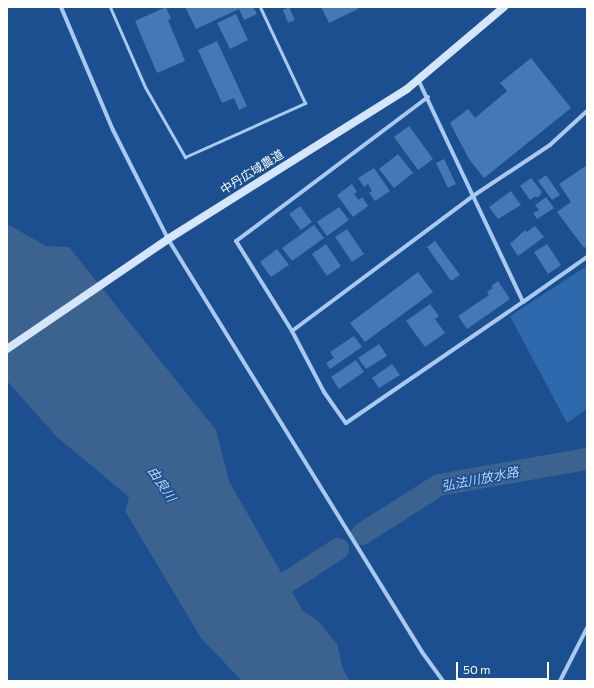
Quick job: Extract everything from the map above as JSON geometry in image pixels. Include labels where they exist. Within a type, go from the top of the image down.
[{"type":"street","points":[[61,7],[113,130],[168,239],[418,645],[443,681]]},
{"type":"street","name":"中丹広域農道","points":[[7,349],[168,239],[407,89],[504,7]]},
{"type":"street","points":[[418,79],[523,302]]},
{"type":"street","points":[[428,98],[236,241],[292,331],[324,392],[346,423],[587,257]]},
{"type":"street","points":[[292,331],[473,196],[550,146],[587,111]]},
{"type":"street","points":[[560,681],[587,628]]},
{"type":"lane","points":[[110,7],[145,87],[185,157],[305,103],[260,7]]},
{"type":"shaded area","points":[[587,266],[587,409],[567,423],[510,316]]},
{"type":"water","name":"由良川","points":[[7,224],[46,246],[69,247],[216,430],[229,481],[303,611],[317,620],[337,644],[343,669],[350,681],[242,681],[201,638],[125,511],[129,497],[57,437],[7,381]]},
{"type":"building","points":[[166,7],[171,19],[168,20],[185,61],[157,73],[135,21]]},
{"type":"building","points":[[185,7],[253,7],[257,14],[244,20],[239,9],[196,29]]},
{"type":"building","points":[[289,7],[295,20],[288,23],[283,10]]},
{"type":"building","points":[[321,7],[357,7],[358,9],[329,23]]},
{"type":"building","points":[[236,14],[248,40],[230,49],[217,23]]},
{"type":"building","points":[[217,41],[247,106],[239,110],[234,98],[222,103],[198,50]]},
{"type":"building","points":[[531,58],[571,108],[484,178],[469,159],[450,123],[468,109],[475,118],[507,91],[500,83]]},
{"type":"building","points":[[409,126],[433,159],[418,170],[394,137]]},
{"type":"building","points":[[398,154],[413,173],[394,188],[379,169]]},
{"type":"building","points":[[444,159],[456,184],[448,188],[436,163]]},
{"type":"building","points":[[587,165],[587,246],[584,248],[557,212],[571,202],[559,184]]},
{"type":"building","points":[[374,168],[390,191],[375,201],[369,193],[372,191],[368,184],[364,187],[358,178]]},
{"type":"building","points":[[546,175],[560,195],[552,200],[538,181]]},
{"type":"building","points":[[531,178],[542,192],[538,198],[536,196],[530,200],[520,186]]},
{"type":"building","points":[[352,184],[357,192],[354,194],[359,200],[362,197],[368,206],[353,217],[337,195]]},
{"type":"building","points":[[511,191],[521,205],[498,219],[489,207]]},
{"type":"building","points":[[546,197],[554,208],[537,219],[533,213],[539,210],[535,205]]},
{"type":"building","points":[[300,206],[312,222],[301,230],[289,214]]},
{"type":"building","points":[[339,207],[349,220],[327,236],[317,222]]},
{"type":"building","points":[[314,225],[324,238],[292,261],[282,248]]},
{"type":"building","points":[[535,226],[544,237],[518,256],[510,244],[525,230],[527,232]]},
{"type":"building","points":[[347,229],[364,254],[352,262],[335,237]]},
{"type":"building","points":[[435,241],[460,275],[451,281],[427,247]]},
{"type":"building","points":[[326,244],[341,266],[327,276],[312,254]]},
{"type":"building","points":[[547,244],[561,265],[548,274],[534,252]]},
{"type":"building","points":[[277,249],[289,265],[271,277],[260,262]]},
{"type":"building","points":[[418,272],[433,292],[365,342],[350,323]]},
{"type":"building","points":[[498,281],[510,299],[467,329],[458,316],[489,295],[487,292],[493,288],[491,286]]},
{"type":"building","points":[[430,304],[439,316],[435,319],[445,333],[425,347],[406,321]]},
{"type":"building","points":[[354,336],[362,347],[330,369],[326,363],[334,358],[330,352]]},
{"type":"building","points":[[379,344],[387,356],[366,369],[358,358]]},
{"type":"building","points":[[356,360],[364,372],[339,389],[331,377]]},
{"type":"building","points":[[392,364],[400,375],[379,388],[372,378]]},
{"type":"waterway","name":"弘法川放水路","points":[[362,534],[439,485],[587,459]]},
{"type":"waterway","name":"弘法川放水路","points":[[261,599],[338,549]]}]
